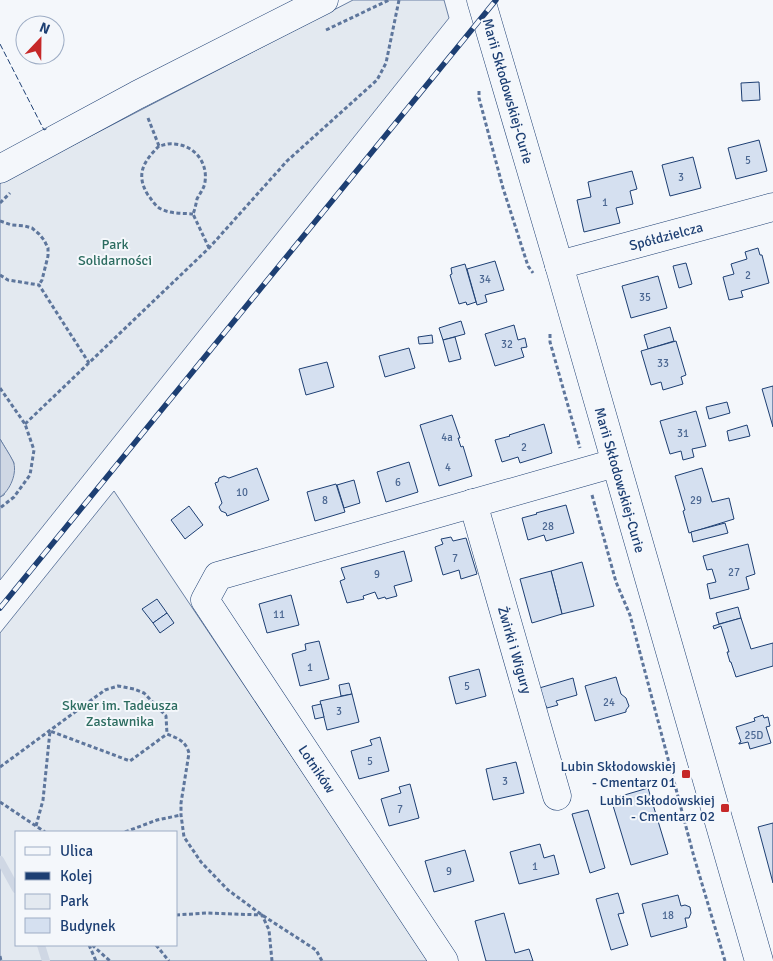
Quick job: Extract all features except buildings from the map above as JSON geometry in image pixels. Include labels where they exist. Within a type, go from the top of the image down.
[{"type":"street","points":[[0,168],[324,0]]},
{"type":"street","name":"Marii Skłodowskiej-Curie","points":[[481,0],[759,961]]},
{"type":"street","name":"Spółdzielcza","points":[[559,265],[773,207]]},
{"type":"street","points":[[473,503],[615,463]]},
{"type":"street","name":"Lotników","points":[[444,961],[205,600],[218,576],[473,503]]},
{"type":"street","name":"Żwirki i Wigury","points":[[473,503],[557,796]]},
{"type":"path","points":[[25,424],[209,248],[287,161],[377,80],[386,63],[399,0]]},
{"type":"path","points":[[148,116],[159,146]]},
{"type":"path","points":[[174,144],[183,146],[196,153],[204,163],[205,184],[192,214],[162,209],[157,206],[147,192],[142,180],[142,169],[146,160],[159,146],[174,144]]},
{"type":"path","points":[[192,214],[209,248]]},
{"type":"path","points":[[0,221],[32,228],[44,240],[48,248],[48,256],[39,285]]},
{"type":"path","points":[[0,275],[8,280],[39,285],[89,363]]},
{"type":"path","points":[[0,388],[25,424],[34,450],[30,475],[14,497],[0,508]]},
{"type":"path","points":[[0,767],[105,690],[118,686],[134,689],[144,694],[166,716],[167,734]]},
{"type":"path","points":[[50,730],[130,760],[167,734]]},
{"type":"path","points":[[36,826],[43,800],[50,730]]},
{"type":"path","points":[[167,734],[179,739],[187,746],[189,753],[181,803],[181,815],[184,837],[201,862],[228,890],[262,915],[316,950],[322,961]]},
{"type":"path","points":[[0,802],[44,831]]},
{"type":"path","points":[[128,831],[157,820],[181,815]]},
{"type":"path","points":[[178,915],[207,913],[262,915]]},
{"type":"path","points":[[262,915],[269,930],[272,961]]},
{"type":"path","points":[[91,946],[96,961]]},
{"type":"path","points":[[92,946],[110,961]]},
{"type":"path","points":[[157,946],[169,961]]},
{"type":"path","points":[[0,956],[1,961]]},
{"type":"green space","name":"Park Solidarności","points":[[353,0],[444,0],[449,18],[0,580],[0,497],[4,495],[14,463],[0,439],[0,183]]},
{"type":"green space","name":"Skwer im. Tadeusza Zastawnika","points":[[114,491],[429,961],[0,961],[0,633]]},
{"type":"shaded area","points":[[0,439],[13,461],[14,476],[10,486],[0,497]]},
{"type":"waterway","points":[[0,860],[15,887]]},
{"type":"waterway","points":[[41,946],[46,961]]},
{"type":"railway","points":[[0,608],[496,0]]},
{"type":"fence","points":[[0,44],[44,130],[48,128]]},
{"type":"place","name":"Lubin Skłodowskiej - Cmentarz 01","points":[[686,774]]},
{"type":"place","name":"Lubin Skłodowskiej - Cmentarz 02","points":[[725,808]]}]
